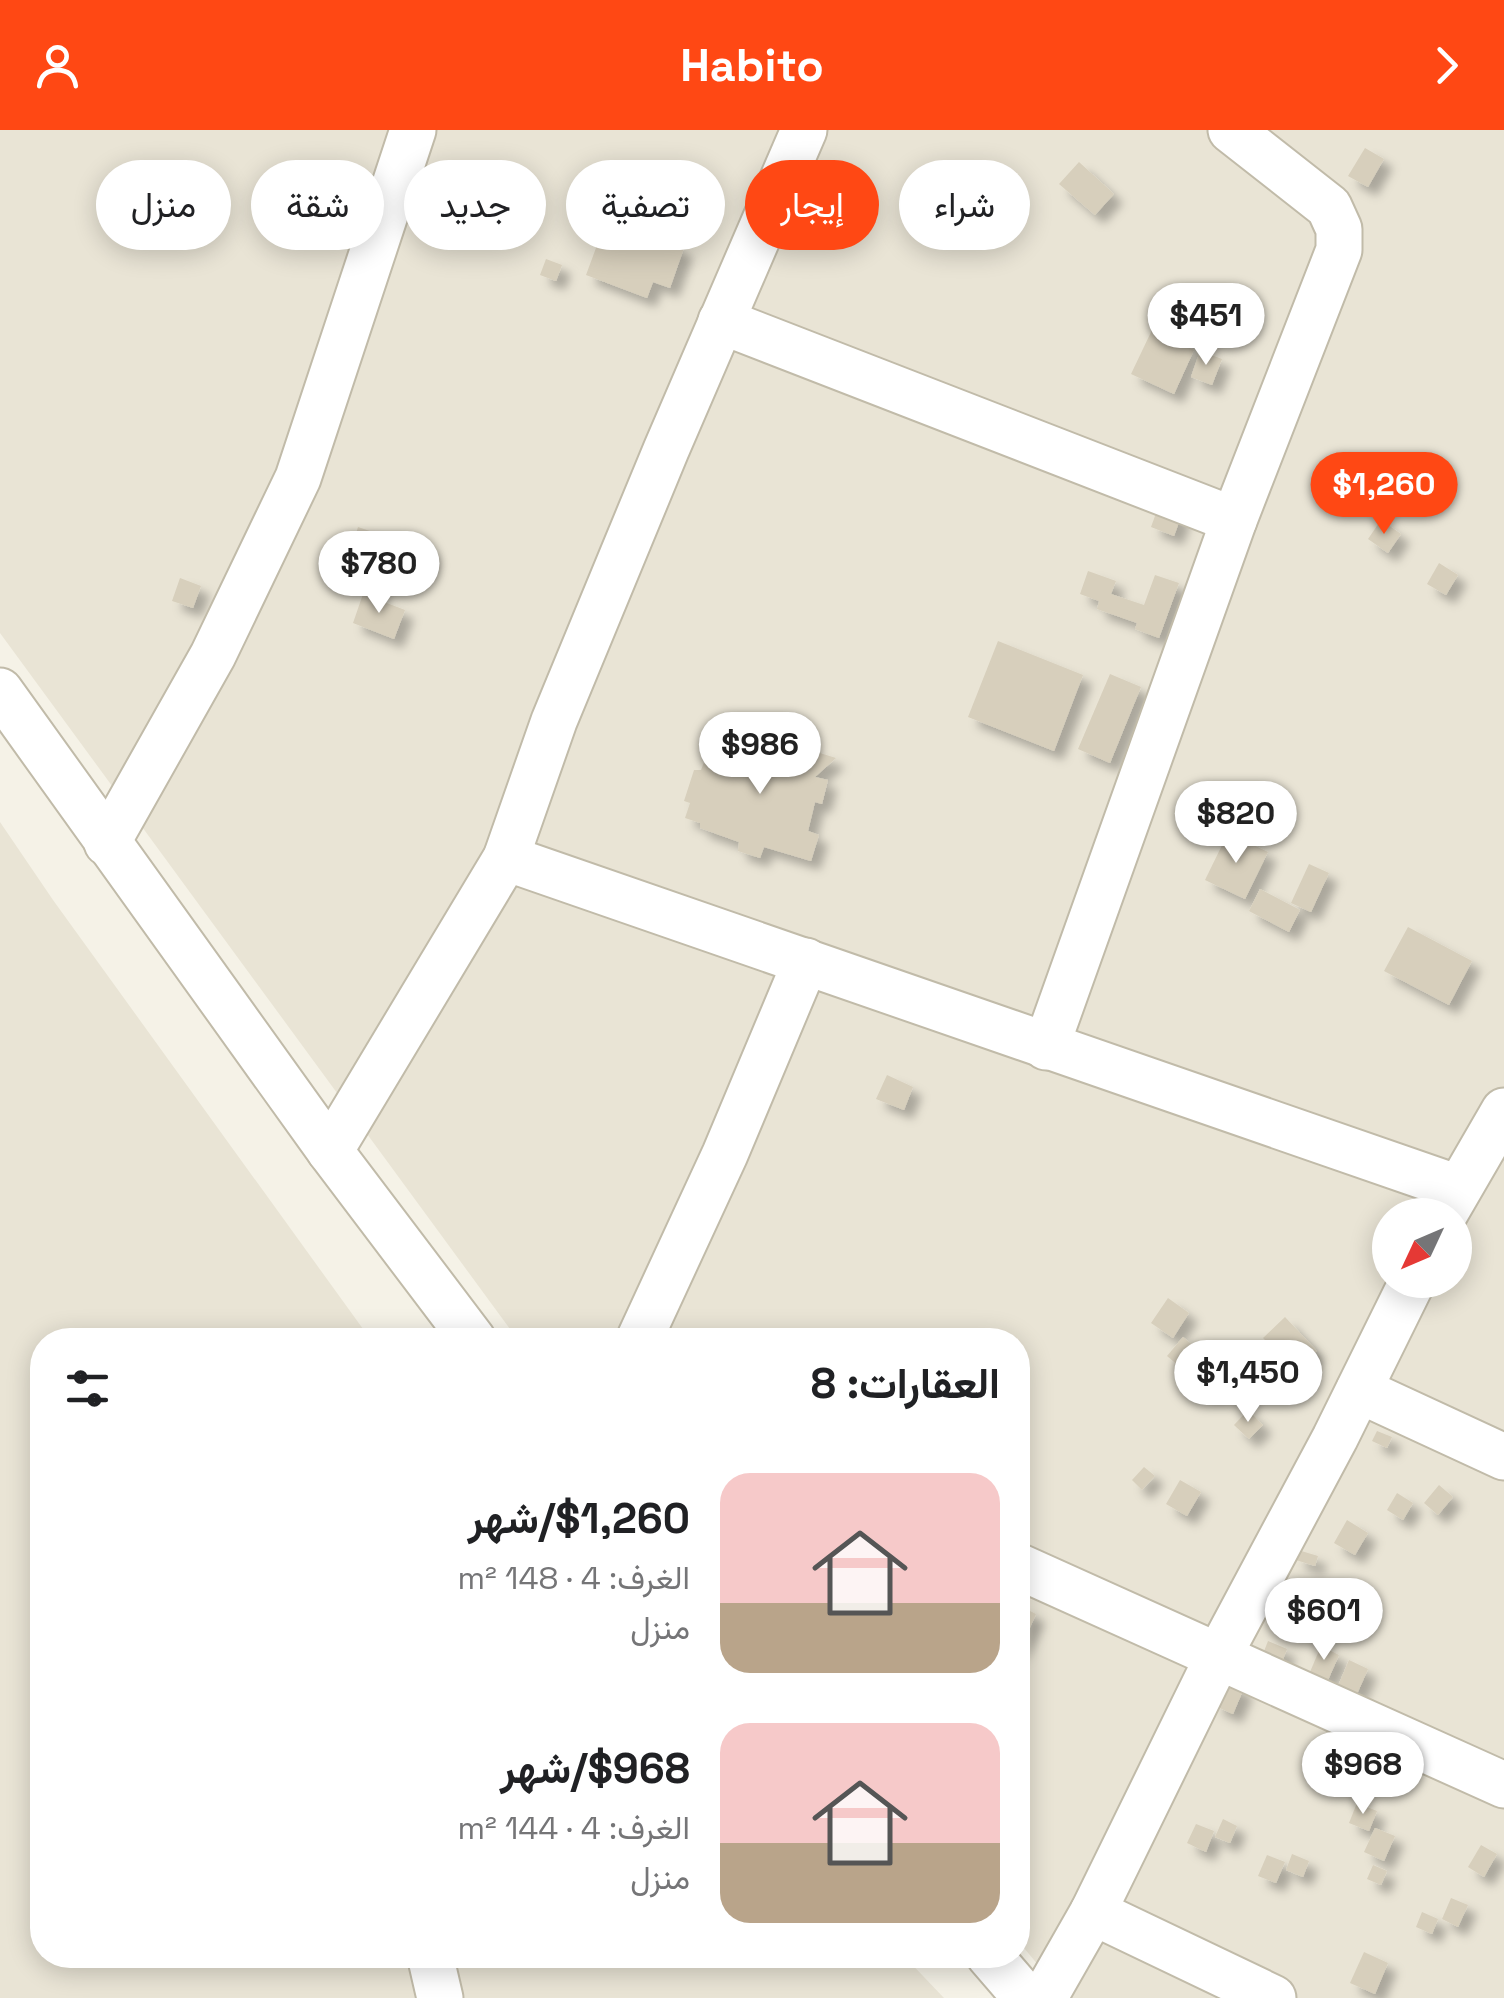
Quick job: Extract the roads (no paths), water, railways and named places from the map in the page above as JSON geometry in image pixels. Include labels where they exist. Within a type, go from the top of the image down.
[{"type":"street","points":[[107,843],[212,655],[298,478],[413,130]]},
{"type":"street","points":[[330,1151],[506,858],[554,720],[804,130]]},
{"type":"street","points":[[1046,1047],[1234,520],[1340,250],[1338,229],[1329,207],[1231,130]]},
{"type":"street","points":[[721,321],[1234,520]]},
{"type":"street","points":[[0,690],[330,1151],[464,1328]]},
{"type":"street","points":[[506,858],[1046,1047],[1443,1198]]},
{"type":"street","points":[[645,1328],[725,1154],[806,960]]},
{"type":"street","points":[[1453,1198],[1504,1111]]},
{"type":"street","points":[[1044,1998],[1093,1912],[1218,1657],[1404,1298]]},
{"type":"street","points":[[1359,1390],[1504,1457]]},
{"type":"street","points":[[1030,1571],[1504,1784]]},
{"type":"street","points":[[1093,1912],[1273,1998]]},
{"type":"street","points":[[433,1968],[440,1998]]},
{"type":"street","points":[[1000,1968],[1026,1998]]}]
